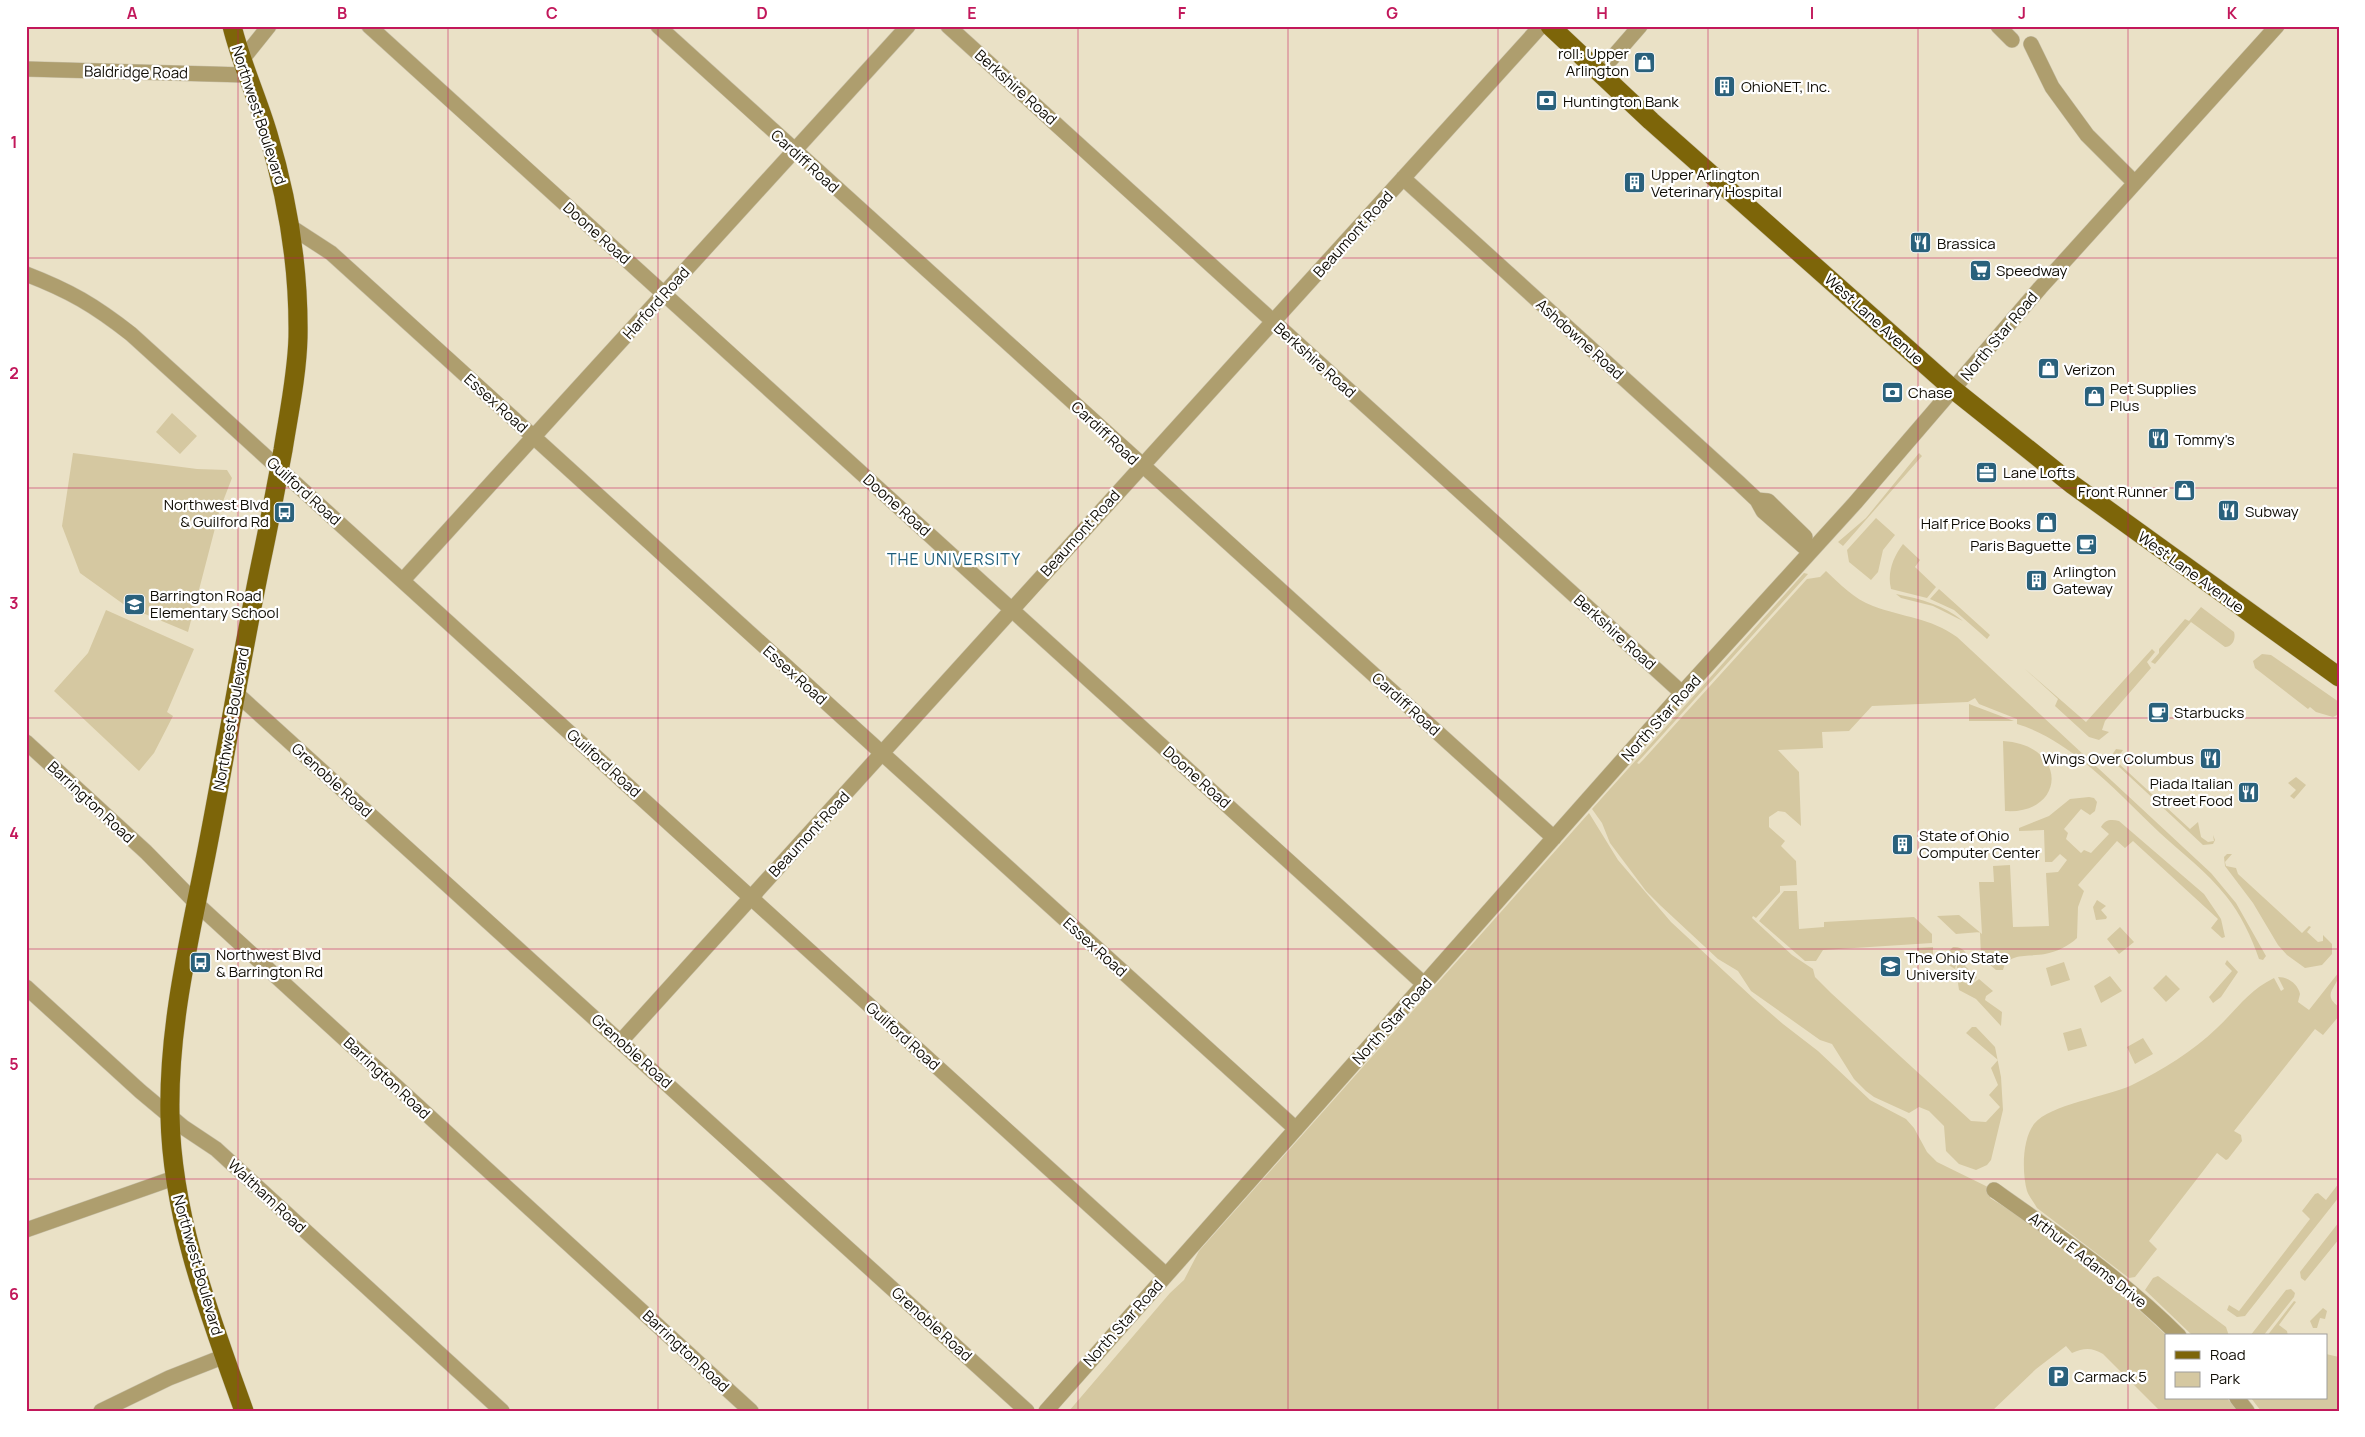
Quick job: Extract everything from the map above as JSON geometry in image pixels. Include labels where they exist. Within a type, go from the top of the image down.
[{"type":"main road","name":"Northwest Boulevard","points":[[232,26],[244,68],[267,130],[280,174],[291,227],[298,337],[292,402],[176,1020],[170,1115],[174,1178],[187,1238],[224,1356],[244,1411]]},
{"type":"main road","name":"West Lane Avenue","points":[[1550,26],[1599,73],[1954,390],[2073,485],[2339,677]]},
{"type":"street","points":[[244,68],[269,26]]},
{"type":"street","name":"Doone Road","points":[[369,26],[1425,985]]},
{"type":"street","name":"Cardiff Road","points":[[658,26],[1141,466],[1554,838]]},
{"type":"street","name":"Harford Road","points":[[404,580],[908,26]]},
{"type":"street","name":"Berkshire Road","points":[[948,26],[1682,693]]},
{"type":"street","name":"Beaumont Road","points":[[621,1041],[1541,26]]},
{"type":"street","points":[[1599,73],[1640,26]]},
{"type":"street","points":[[1998,26],[2012,40]]},
{"type":"street","name":"North Star Road","points":[[1046,1411],[1682,693],[1954,390],[2030,299],[2273,28]]},
{"type":"street","points":[[2031,44],[2052,87],[2087,135],[2134,183]]},
{"type":"street","name":"Baldridge Road","points":[[26,69],[244,68]]},
{"type":"street","name":"Ashdowne Road","points":[[1403,178],[1757,500],[1768,501],[1813,549]]},
{"type":"street","name":"Essex Road","points":[[291,227],[331,253],[1296,1129]]},
{"type":"street","name":"Guilford Road","points":[[26,274],[73,293],[102,311],[131,334],[404,580],[1166,1275]]},
{"type":"street","name":"Grenoble Road","points":[[236,693],[1027,1411]]},
{"type":"street","name":"Barrington Road","points":[[26,742],[146,852],[197,904],[751,1411]]},
{"type":"street","name":"Waltham Road","points":[[26,988],[109,1064],[170,1115],[216,1149],[502,1411]]},
{"type":"street","points":[[26,1230],[174,1178]]},
{"type":"street","name":"Arthur E Adams Drive","points":[[1994,1190],[2093,1261],[2153,1310],[2177,1334]]},
{"type":"street","points":[[101,1411],[169,1378],[224,1356]]},
{"type":"street","points":[[2238,1400],[2246,1411]]},
{"type":"green space","points":[[172,413],[197,436],[180,454],[156,432]]},
{"type":"green space","points":[[73,453],[197,469],[227,470],[232,478],[220,509],[188,632],[126,606],[80,573],[62,526]]},
{"type":"green space","points":[[1919,453],[1922,456],[1843,546],[1838,542],[1866,518]]},
{"type":"green space","points":[[1876,518],[1895,535],[1883,550],[1878,572],[1871,580],[1849,562],[1847,550]]},
{"type":"green space","points":[[1903,544],[1920,560],[1915,567],[1936,587],[1927,598],[1891,589],[1892,565],[1896,554]]},
{"type":"green space","points":[[1826,571],[1848,591],[1866,603],[1927,622],[1957,637],[2211,873],[2236,903],[2266,956],[2263,960],[2259,959],[2241,918],[2219,887],[2093,770],[2056,742],[2017,724],[2017,719],[1979,704],[1975,698],[1968,702],[1872,706],[1849,731],[1822,732],[1823,748],[1778,750],[1799,772],[1801,826],[1785,812],[1778,811],[1769,817],[1769,827],[1785,841],[1781,846],[1796,861],[1797,885],[1780,886],[1780,892],[1756,918],[1753,916],[1752,918],[1792,955],[1813,969],[1815,977],[1831,993],[1971,1121],[1986,1122],[2000,1107],[1989,1095],[1998,1085],[1991,1068],[1998,1060],[2003,1110],[1991,1160],[1987,1165],[1976,1170],[1959,1164],[1946,1151],[1944,1126],[1929,1111],[1919,1107],[1909,1113],[1874,1097],[1854,1079],[1832,1044],[1820,1040],[1751,991],[1738,971],[1718,959],[1646,891],[1610,843],[1602,823],[1592,809],[1804,573],[1808,574],[1637,763],[1639,764],[1643,760],[1807,579],[1820,577]]},
{"type":"green space","points":[[1939,589],[1990,635],[1987,639],[1954,610],[1930,599]]},
{"type":"green space","points":[[1896,594],[1932,603],[1956,615],[1963,621],[1933,606],[1901,598]]},
{"type":"green space","points":[[2201,607],[2234,632],[2232,644],[2225,647],[2191,622],[2155,664],[2151,662],[2159,653],[2159,649],[2185,619],[2189,621]]},
{"type":"green space","points":[[106,610],[194,649],[167,712],[173,716],[154,753],[139,771],[54,691],[88,653]]},
{"type":"green space","points":[[2152,649],[2155,652],[2147,662],[2151,668],[2105,721],[2102,730],[2109,732],[2099,740],[2089,737],[2055,706],[2058,699],[2025,669],[2086,722]]},
{"type":"green space","points":[[2262,654],[2271,655],[2339,702],[2339,714],[2333,717],[2316,712],[2310,707],[2308,709],[2255,668],[2253,661]]},
{"type":"green space","points":[[1969,704],[2014,721],[1969,721]]},
{"type":"green space","points":[[2003,741],[2025,745],[2040,754],[2049,766],[2052,779],[2049,792],[2040,802],[2025,809],[2005,811]]},
{"type":"green space","points":[[2116,749],[2123,750],[2116,761],[2190,829],[2198,822],[2201,837],[2208,842],[2214,841],[2213,835],[2215,840],[2213,844],[2203,845],[2115,763],[2112,755]]},
{"type":"green space","points":[[2296,777],[2306,785],[2294,799],[2290,796],[2296,790],[2288,783]]},
{"type":"green space","points":[[2089,797],[2094,798],[2097,802],[2095,811],[2090,815],[2081,809],[2064,829],[2068,833],[2066,839],[2081,853],[2084,850],[2091,853],[2109,834],[2101,827],[2103,824],[2109,820],[2119,821],[2204,894],[2221,919],[2225,937],[2222,938],[2211,928],[2218,919],[2133,841],[2125,848],[2117,841],[2078,885],[2084,891],[2078,907],[2077,938],[2066,946],[2049,953],[2014,958],[2005,964],[2003,970],[1996,970],[1981,957],[1980,932],[1982,934],[1979,882],[1994,882],[1993,866],[2010,865],[2013,927],[2049,926],[2046,873],[2058,872],[2067,860],[2060,854],[2052,862],[2045,862],[2044,830],[2019,831],[2019,828],[2049,816],[2070,799]]},
{"type":"green space","points":[[1589,813],[1618,860],[1671,922],[1753,998],[1818,1051],[1870,1100],[1906,1119],[1914,1128],[1927,1152],[1937,1162],[1994,1190],[1990,1198],[2037,1228],[2082,1262],[2126,1298],[2165,1334],[2165,1400],[2229,1400],[2237,1411],[2160,1411],[2103,1354],[2088,1349],[2072,1353],[2066,1346],[2036,1369],[1992,1411],[1069,1411],[1170,1293],[1184,1280],[1199,1251]]},
{"type":"green space","points":[[2227,854],[2232,854],[2225,862],[2226,866],[2236,868],[2238,874],[2302,933],[2309,926],[2311,927],[2307,932],[2318,942],[2323,941],[2323,935],[2332,944],[2332,954],[2322,965],[2305,968],[2287,955],[2278,945],[2253,903],[2225,866],[2224,857]]},
{"type":"green space","points":[[1784,891],[1797,891],[1799,929],[1824,927],[1824,922],[1914,917],[1932,934],[1932,943],[1823,950],[1816,961],[1805,961],[1759,921]]},
{"type":"green space","points":[[2097,900],[2106,906],[2101,910],[2107,917],[2106,919],[2096,920],[2093,907]]},
{"type":"green space","points":[[1959,915],[1980,932],[1956,934],[1937,916]]},
{"type":"green space","points":[[2120,927],[2134,942],[2119,954],[2107,939]]},
{"type":"green space","points":[[1933,947],[1933,958],[1919,959],[1917,948]]},
{"type":"green space","points":[[1953,947],[1961,948],[1967,955],[1965,966],[1977,977],[1975,980],[1964,978],[1957,972],[1957,958],[1955,969],[1947,964],[1946,954]]},
{"type":"green space","points":[[2227,960],[2238,972],[2221,997],[2213,1003],[2209,997],[2232,971],[2225,964]]},
{"type":"green space","points":[[2064,962],[2070,980],[2051,986],[2046,968]]},
{"type":"green space","points":[[2339,972],[2331,998],[2339,1007],[2339,1016],[2323,1035],[2315,1029],[2234,1131],[2241,1135],[2242,1141],[2226,1160],[2217,1153],[2149,1241],[2157,1249],[2135,1277],[2129,1278],[2037,1208],[2027,1191],[2024,1175],[2024,1156],[2030,1131],[2034,1124],[2042,1117],[2065,1106],[2132,1085],[2166,1066],[2198,1045],[2250,994],[2274,978],[2281,991],[2284,989],[2278,977],[2285,978],[2295,984],[2300,994],[2298,1002],[2309,1010]]},
{"type":"green space","points":[[2166,975],[2180,989],[2166,1002],[2153,988]]},
{"type":"green space","points":[[2110,976],[2122,991],[2101,1003],[2094,986]]},
{"type":"green space","points":[[1979,979],[1993,991],[1986,996],[1985,1000],[2002,1012],[2001,1026],[1976,999],[1959,990],[1958,983],[1960,981],[1971,985]]},
{"type":"green space","points":[[1972,1027],[1976,1027],[1995,1047],[1998,1060],[1966,1033]]},
{"type":"green space","points":[[2081,1028],[2087,1046],[2068,1051],[2063,1033]]},
{"type":"green space","points":[[2143,1038],[2153,1054],[2135,1064],[2127,1047]]},
{"type":"green space","points":[[2339,1183],[2339,1197],[2245,1316],[2237,1317],[2227,1310],[2229,1305],[2239,1311],[2310,1219],[2302,1211],[2315,1194],[2318,1193],[2326,1200]]},
{"type":"green space","points":[[2339,1222],[2339,1239],[2305,1281],[2301,1278],[2300,1272]]},
{"type":"green space","points":[[2158,1276],[2226,1327],[2228,1334],[2191,1334],[2145,1290],[2153,1278]]},
{"type":"green space","points":[[2291,1289],[2295,1293],[2294,1297],[2265,1334],[2252,1334],[2286,1290]]},
{"type":"green space","points":[[2294,1301],[2296,1302],[2279,1325],[2287,1331],[2288,1334],[2269,1334]]},
{"type":"green space","points":[[2323,1308],[2327,1311],[2325,1319],[2320,1318],[2317,1328],[2313,1328],[2310,1321]]},
{"type":"green space","points":[[2328,1354],[2339,1357],[2339,1411],[2261,1411],[2253,1400],[2328,1400]]},
{"type":"place","name":"roll: Upper Arlington","points":[[1645,62]]},
{"type":"place","name":"OhioNET, Inc.","points":[[1725,86]]},
{"type":"place","name":"Huntington Bank","points":[[1547,101]]},
{"type":"place","name":"Upper Arlington Veterinary Hospital","points":[[1635,183]]},
{"type":"place","name":"Brassica","points":[[1921,243]]},
{"type":"place","name":"Speedway","points":[[1980,270]]},
{"type":"place","name":"Verizon","points":[[2048,369]]},
{"type":"place","name":"Chase","points":[[1892,392]]},
{"type":"place","name":"Pet Supplies Plus","points":[[2094,397]]},
{"type":"place","name":"Tommy's","points":[[2159,439]]},
{"type":"place","name":"Lane Lofts","points":[[1987,472]]},
{"type":"place","name":"Front Runner","points":[[2184,491]]},
{"type":"place","name":"Subway","points":[[2229,511]]},
{"type":"place","name":"Northwest Blvd & Guilford Rd","points":[[285,513]]},
{"type":"place","name":"Half Price Books","points":[[2047,523]]},
{"type":"place","name":"Paris Baguette","points":[[2087,545]]},
{"type":"place","name":"Arlington Gateway","points":[[2037,580]]},
{"type":"place","name":"Barrington Road Elementary School","points":[[134,604]]},
{"type":"place","name":"Starbucks","points":[[2158,712]]},
{"type":"place","name":"Wings Over Columbus","points":[[2210,758]]},
{"type":"place","name":"Piada Italian Street Food","points":[[2249,792]]},
{"type":"place","name":"State of Ohio Computer Center","points":[[1903,844]]},
{"type":"place","name":"Northwest Blvd & Barrington Rd","points":[[200,963]]},
{"type":"place","name":"The Ohio State University","points":[[1890,966]]},
{"type":"place","name":"Carmack 5","points":[[2058,1376]]},
{"type":"district","name":"THE UNIVERSITY","points":[[954,559]]}]
